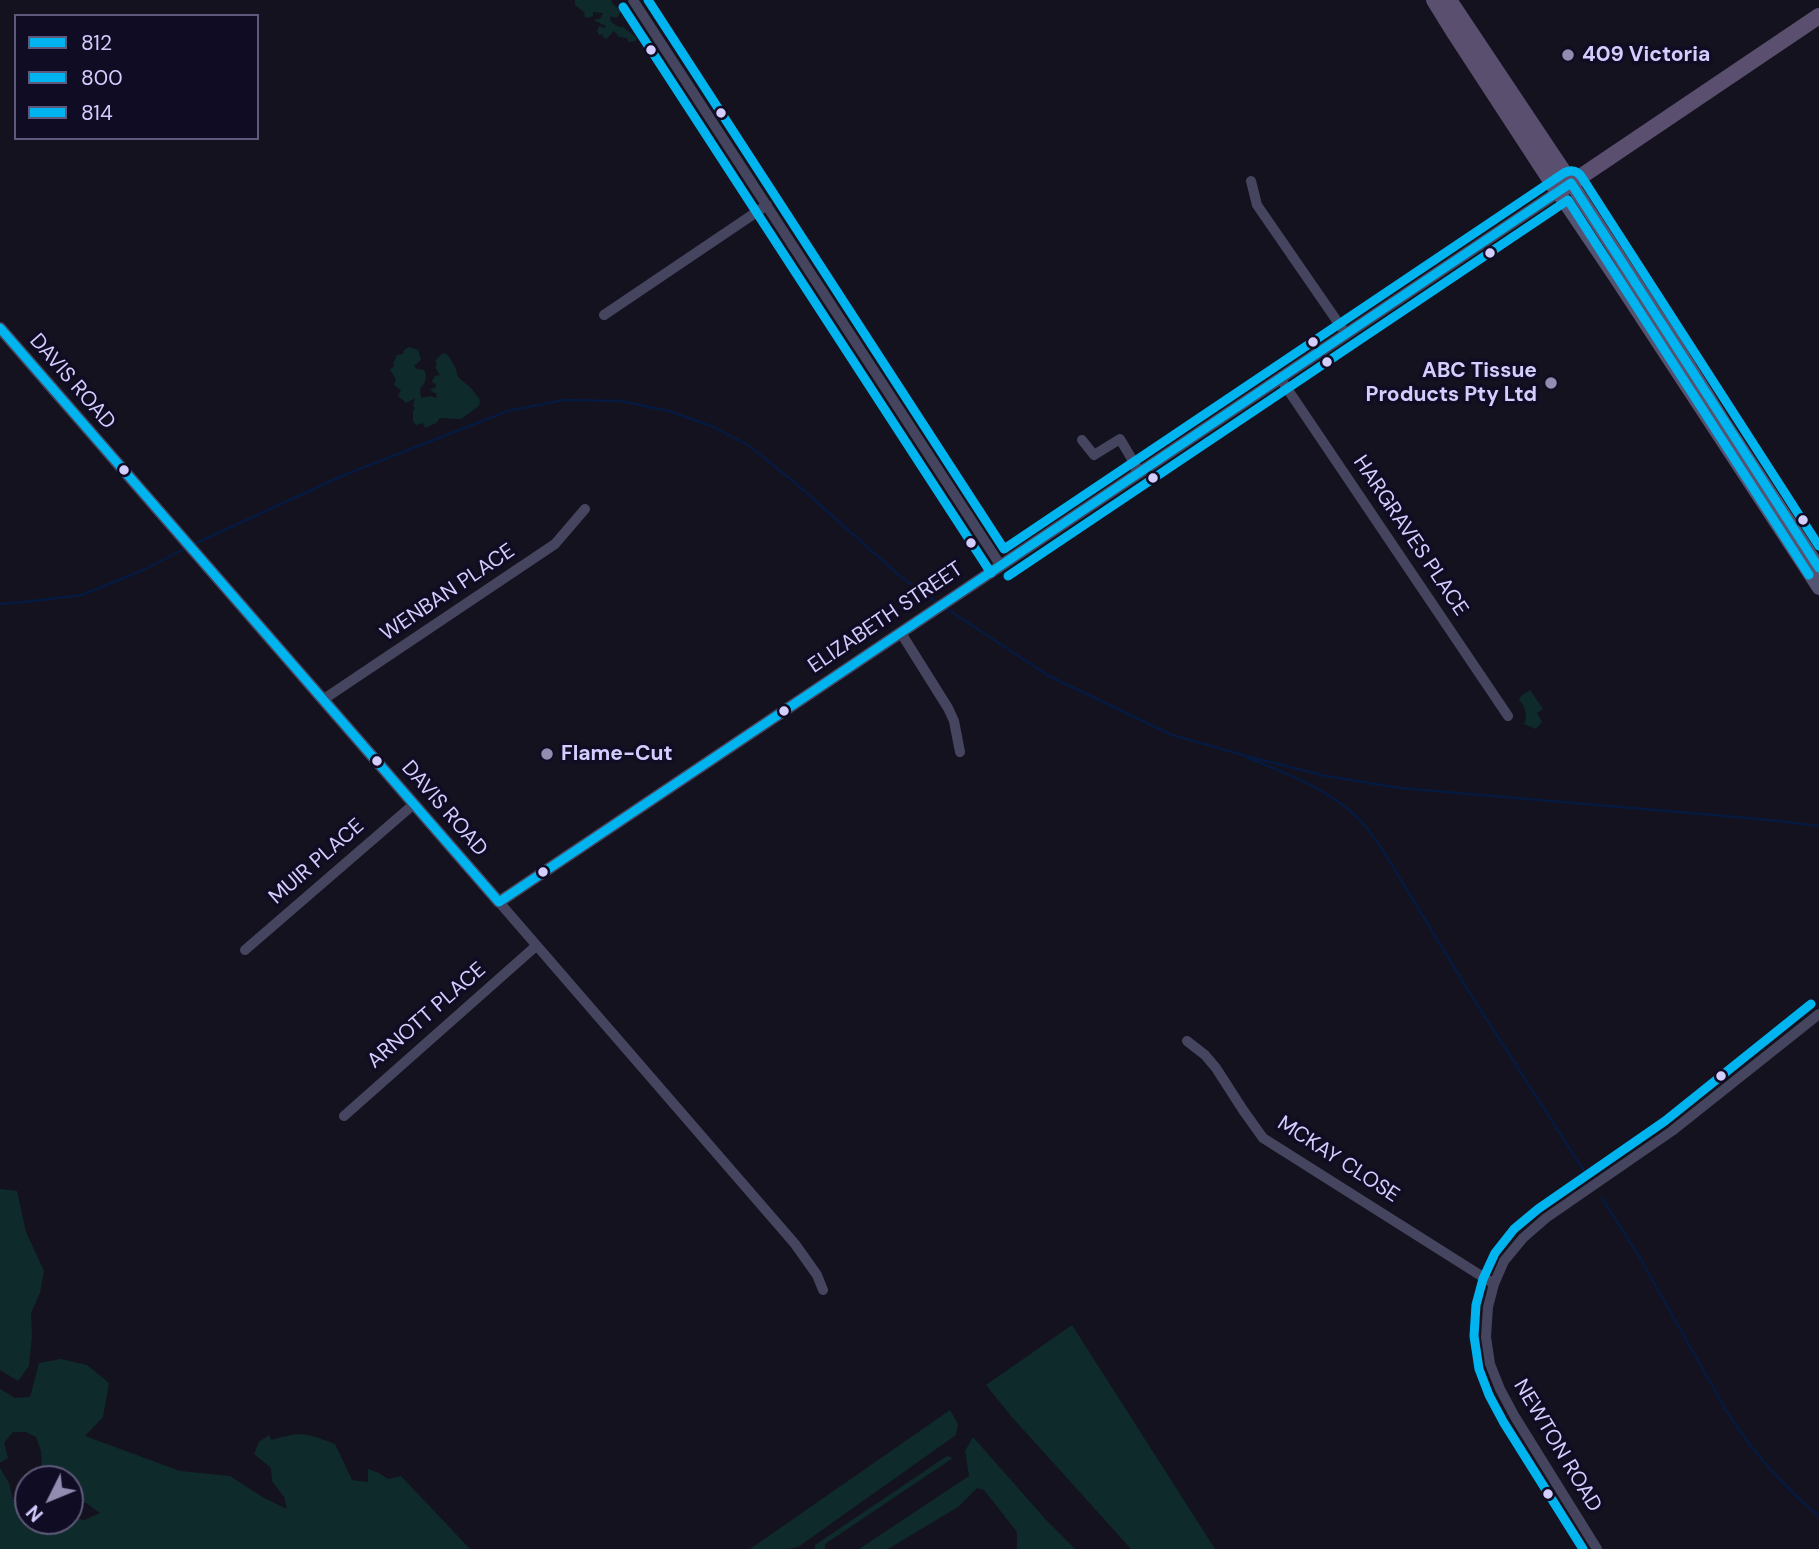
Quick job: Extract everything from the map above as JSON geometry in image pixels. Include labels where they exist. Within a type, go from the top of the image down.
[{"type":"main road","points":[[1434,0],[1455,34],[1671,337],[1819,568]]},
{"type":"main road","points":[[1449,0],[1636,308],[1819,587]]},
{"type":"main road","name":"ELIZABETH STREET","points":[[1564,188],[1819,16]]},
{"type":"street","points":[[633,0],[1001,566]]},
{"type":"street","points":[[1251,181],[1257,205],[1346,334]]},
{"type":"street","name":"ELIZABETH STREET","points":[[499,902],[1564,188]]},
{"type":"street","points":[[604,315],[766,205]]},
{"type":"street","name":"DAVIS ROAD","points":[[0,328],[795,1244],[817,1275],[823,1290]]},
{"type":"street","name":"HARGRAVES PLACE","points":[[1280,378],[1508,716]]},
{"type":"street","points":[[1082,440],[1094,456],[1120,439],[1136,466],[1136,475]]},
{"type":"street","name":"WENBAN PLACE","points":[[324,699],[555,544],[585,509]]},
{"type":"street","points":[[901,633],[948,708],[954,721],[960,752]]},
{"type":"street","name":"MUIR PLACE","points":[[245,950],[414,804]]},
{"type":"street","name":"ARNOTT PLACE","points":[[344,1116],[536,946]]},
{"type":"street","name":"NEWTON ROAD","points":[[1597,1549],[1500,1389],[1490,1364],[1486,1337],[1488,1307],[1494,1284],[1504,1261],[1538,1225],[1672,1131],[1819,1014]]},
{"type":"street","name":"MCKAY CLOSE","points":[[1187,1041],[1216,1068],[1264,1138],[1494,1284]]},
{"type":"green space","points":[[575,0],[611,0],[621,11],[617,18],[610,16],[611,22],[637,38],[628,42],[627,38],[619,37],[614,31],[606,39],[603,34],[599,35],[599,26],[606,26],[595,19],[600,19],[603,13],[593,12],[593,16],[588,18],[575,5]]},
{"type":"green space","points":[[409,347],[418,350],[421,360],[414,366],[425,373],[420,389],[421,398],[437,398],[436,393],[430,389],[435,388],[436,384],[432,381],[435,376],[440,375],[435,361],[443,353],[448,355],[458,377],[480,400],[479,406],[461,419],[440,418],[425,428],[423,423],[416,425],[413,421],[415,398],[406,403],[398,396],[401,390],[394,385],[396,379],[390,370],[397,355],[403,354]]},
{"type":"green space","points":[[1530,690],[1543,709],[1537,713],[1542,722],[1536,729],[1524,724],[1526,712],[1519,700]]},
{"type":"green space","points":[[0,1189],[17,1191],[26,1232],[44,1271],[40,1293],[31,1313],[29,1366],[18,1381],[0,1370]]},
{"type":"green space","points":[[1072,1325],[1215,1549],[1131,1549],[986,1385]]},
{"type":"green space","points":[[61,1359],[87,1365],[109,1383],[103,1417],[85,1436],[180,1471],[230,1476],[287,1509],[284,1497],[272,1481],[271,1468],[254,1454],[259,1442],[269,1435],[271,1440],[297,1434],[317,1437],[335,1444],[352,1480],[368,1482],[368,1469],[388,1479],[401,1476],[470,1549],[0,1549],[0,1468],[9,1483],[14,1500],[14,1535],[84,1535],[84,1520],[100,1513],[84,1501],[84,1465],[42,1465],[36,1437],[26,1432],[13,1432],[4,1443],[8,1458],[0,1463],[0,1389],[15,1398],[30,1397],[39,1363]]},
{"type":"green space","points":[[950,1410],[958,1424],[956,1435],[798,1547],[750,1549]]},
{"type":"green space","points":[[973,1437],[1075,1549],[1017,1549],[1017,1532],[984,1490],[977,1488],[958,1507],[888,1549],[859,1549],[969,1476],[965,1451]]},
{"type":"green space","points":[[947,1456],[953,1458],[825,1544],[825,1549],[815,1549],[815,1545]]},
{"type":"waterway","points":[[192,545],[344,475],[508,411],[564,400],[621,401],[669,411],[711,426],[748,445],[793,481],[901,577],[938,603]]},
{"type":"waterway","points":[[0,604],[82,595],[143,570],[186,548]]},
{"type":"waterway","points":[[944,607],[1049,676],[1172,735],[1250,757],[1326,776],[1400,788],[1819,826]]},
{"type":"waterway","points":[[1248,758],[1320,790],[1346,807],[1364,824],[1586,1174]]},
{"type":"waterway","points":[[1602,1198],[1640,1258],[1737,1427],[1780,1480],[1819,1516]]},
{"type":"transit line","name":"814","points":[[648,0],[1004,549],[1564,173],[1571,171],[1581,176],[1819,546]]},
{"type":"transit line","name":"800","points":[[623,7],[991,573]]},
{"type":"transit line","name":"812","points":[[499,902],[1571,183],[1819,568]]},
{"type":"transit line","name":"800","points":[[1008,576],[1568,200],[1809,575]]},
{"type":"transit line","name":"812","points":[[0,328],[499,902]]},
{"type":"transit line","name":"814","points":[[1583,1549],[1504,1423],[1479,1369],[1474,1336],[1476,1305],[1483,1279],[1495,1253],[1514,1229],[1538,1209],[1665,1121],[1811,1004]]},
{"type":"place","name":"409 Victoria","points":[[1568,55]]},
{"type":"place","name":"ABC Tissue Products Pty Ltd","points":[[1551,383]]},
{"type":"place","name":"Flame-Cut","points":[[547,754]]}]
